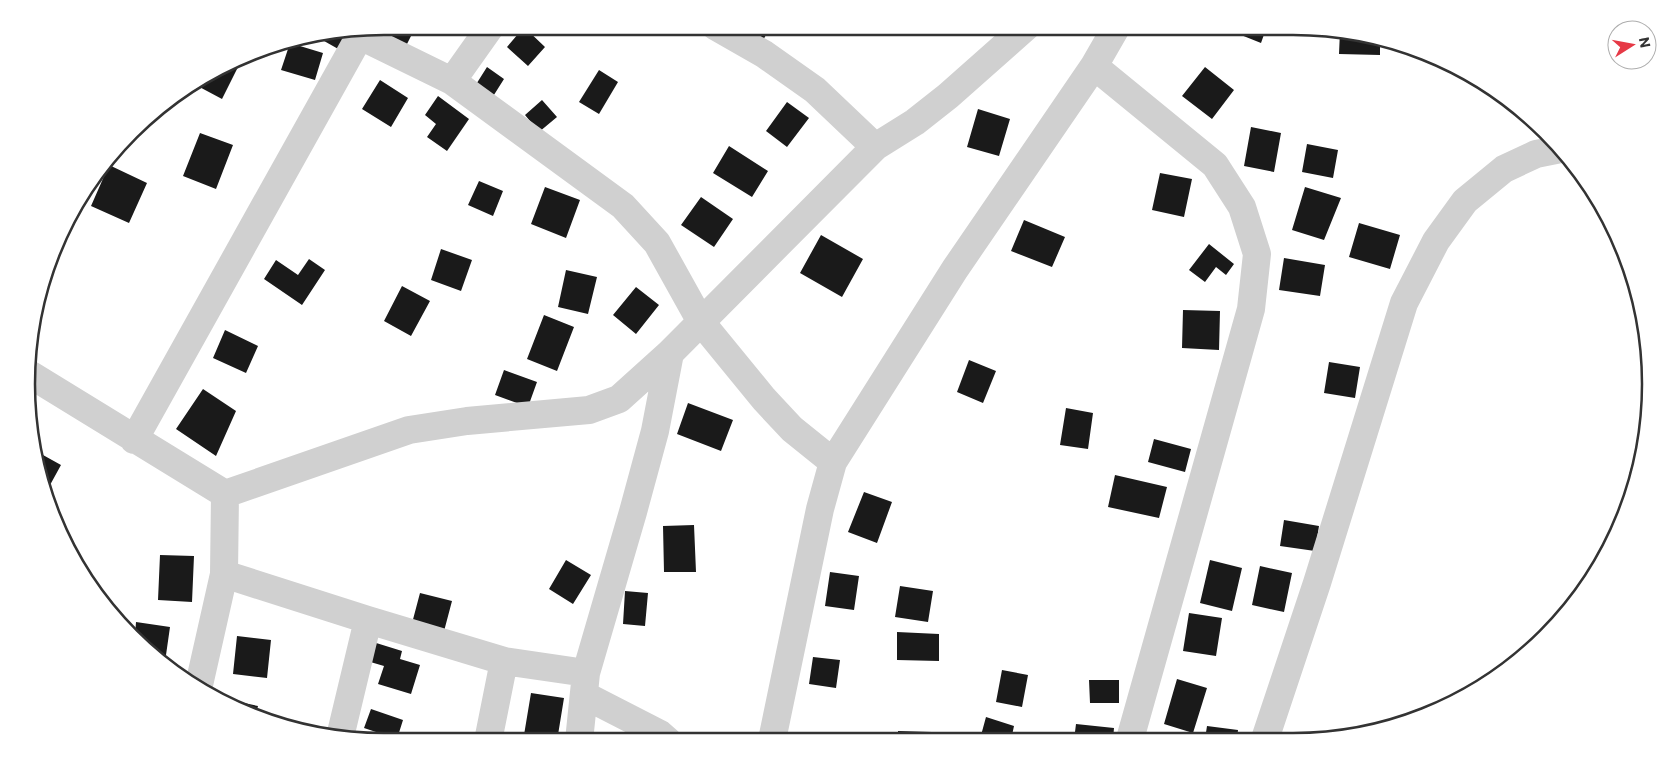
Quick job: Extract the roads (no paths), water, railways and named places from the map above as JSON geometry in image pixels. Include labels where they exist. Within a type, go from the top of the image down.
[{"type":"street","points":[[452,81],[485,35]]},
{"type":"street","points":[[731,35],[764,54],[815,90],[875,147]]},
{"type":"street","points":[[35,378],[134,440],[225,494],[409,430],[467,421],[589,410],[620,399],[670,353],[875,147],[914,122],[948,96],[1017,35]]},
{"type":"street","points":[[773,733],[820,509],[833,462],[955,269],[1094,66],[1112,35]]},
{"type":"street","points":[[134,440],[360,36]]},
{"type":"street","points":[[367,36],[452,81],[623,206],[657,243],[701,322],[764,399],[792,428],[833,462]]},
{"type":"street","points":[[1094,66],[1216,165],[1242,207],[1257,254],[1251,309],[1132,733]]},
{"type":"street","points":[[1266,733],[1317,584],[1404,303],[1436,241],[1465,201],[1504,169],[1536,154],[1552,151]]},
{"type":"street","points":[[580,733],[585,684],[652,440],[670,353]]},
{"type":"street","points":[[200,680],[224,574],[225,494]]},
{"type":"street","points":[[224,574],[368,620],[585,684],[658,733]]},
{"type":"street","points":[[342,730],[368,620]]},
{"type":"street","points":[[490,733],[504,660]]}]
